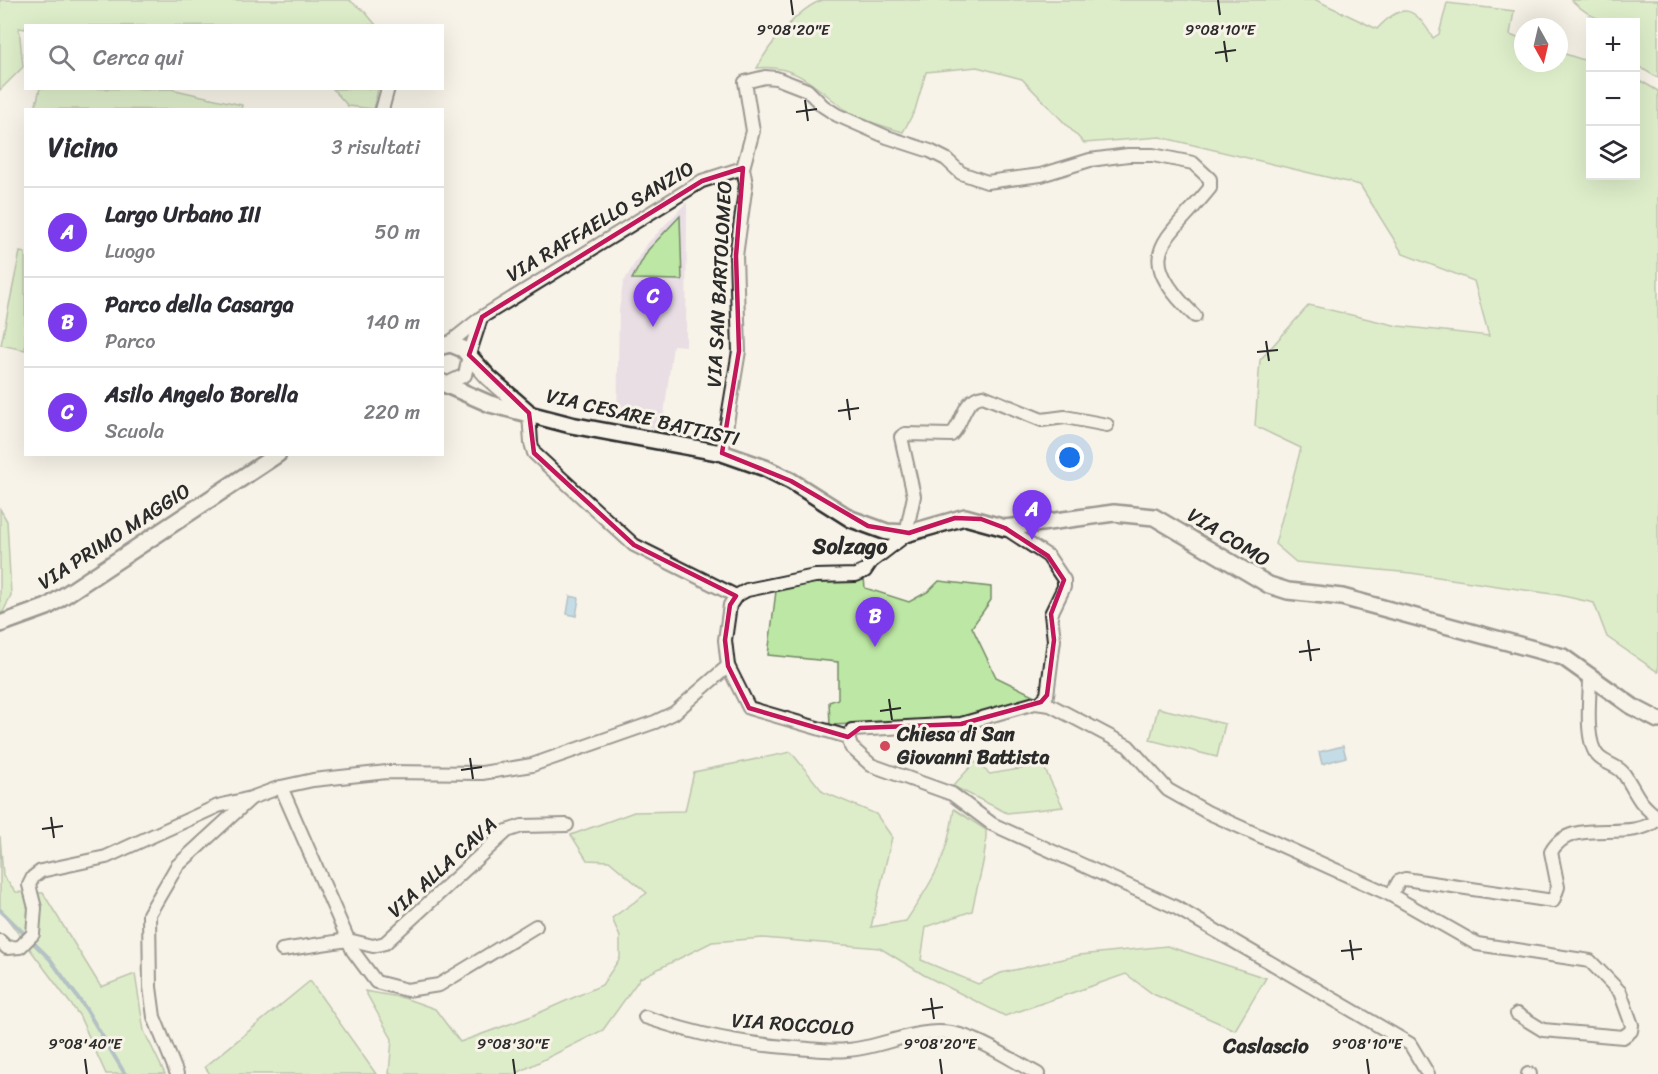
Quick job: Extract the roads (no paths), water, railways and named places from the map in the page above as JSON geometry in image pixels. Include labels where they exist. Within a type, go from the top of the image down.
[{"type":"street","name":"VIA SAN BARTOLOMEO","points":[[722,453],[739,351],[736,266],[746,184],[743,168],[753,131],[745,82],[765,77],[807,90],[823,106],[861,126],[930,151],[946,159],[961,173],[987,182],[1041,175],[1090,160],[1128,155],[1153,155],[1193,163],[1210,179],[1210,188],[1170,231],[1159,248],[1158,259],[1164,278],[1173,292],[1195,316]]},
{"type":"street","points":[[383,108],[387,90]]},
{"type":"street","name":"VIA RAFFAELLO SANZIO","points":[[445,345],[482,317],[702,181],[743,168]]},
{"type":"street","points":[[444,382],[465,375],[482,317]]},
{"type":"street","points":[[445,345],[455,345],[469,355]]},
{"type":"street","name":"VIA CESARE BATTISTI","points":[[469,355],[488,377],[530,413]]},
{"type":"street","name":"VIA CESARE BATTISTI","points":[[444,382],[490,404],[571,425],[722,453],[791,481],[851,519],[887,532],[909,533]]},
{"type":"street","points":[[848,737],[749,708],[728,666],[725,640],[730,605],[736,596],[747,590],[815,576],[856,575],[865,571],[871,562],[909,533],[908,524],[914,496],[900,441],[905,434],[951,435],[970,402],[983,396],[1042,420],[1065,417],[1107,425]]},
{"type":"street","points":[[530,413],[534,453],[634,545],[736,596]]},
{"type":"street","name":"VIA PRIMO MAGGIO","points":[[0,624],[47,607],[275,456]]},
{"type":"street","name":"VIA COMO","points":[[909,533],[965,517],[1005,528],[1114,513],[1154,517],[1269,585],[1288,591],[1342,597],[1538,648],[1563,657],[1633,707],[1658,720]]},
{"type":"street","points":[[1005,528],[1048,556],[1064,580],[1064,587],[1051,614],[1054,640],[1047,695],[1041,702],[961,724],[852,729],[848,737],[851,747],[871,765],[952,794],[992,824],[1175,907],[1410,1044],[1428,1074]]},
{"type":"street","points":[[7,946],[33,934],[35,908],[29,885],[33,877],[41,871],[106,857],[218,806],[313,780],[387,772],[471,774],[532,765],[655,722],[674,713],[728,666]]},
{"type":"street","points":[[1391,896],[1399,881],[1405,879],[1553,901],[1557,897],[1558,882],[1551,852],[1559,840],[1581,833],[1629,831],[1648,826],[1658,818],[1642,806],[1623,771],[1598,756],[1592,745],[1589,729],[1590,678]]},
{"type":"street","points":[[1041,702],[1128,746],[1168,790],[1207,812],[1391,896],[1477,944],[1590,961],[1620,992],[1632,1025],[1631,1031],[1623,1038],[1564,1034],[1543,1030],[1517,1014]]},
{"type":"street","points":[[281,787],[353,951],[376,982],[407,990],[439,985],[536,926]]},
{"type":"street","points":[[177,1074],[154,1017],[150,987],[149,914],[177,866],[251,798]]},
{"type":"street","name":"VIA ALLA CAVA","points":[[282,950],[348,940],[373,946],[389,941],[513,828],[567,825]]},
{"type":"street","name":"VIA ROCCOLO","points":[[645,1017],[699,1035],[743,1043],[837,1050],[865,1048],[916,1035],[951,1033],[973,1041],[1038,1074]]},
{"type":"water","points":[[570,596],[579,598],[576,616],[567,614]]},
{"type":"water","points":[[1343,746],[1346,757],[1322,764],[1319,752]]},
{"type":"waterway","points":[[0,910],[50,959],[86,1009],[125,1074]]},
{"type":"place","name":"Asilo Angelo Borella","points":[[653,327]]},
{"type":"place","name":"Largo Urbano III","points":[[1032,540]]},
{"type":"place","name":"Parco della Casarga","points":[[875,647]]},
{"type":"place","name":"Chiesa di San Giovanni Battista","points":[[885,746]]},
{"type":"district","name":"Solzago","points":[[850,546]]},
{"type":"district","name":"Caslascio","points":[[1266,1046]]}]
